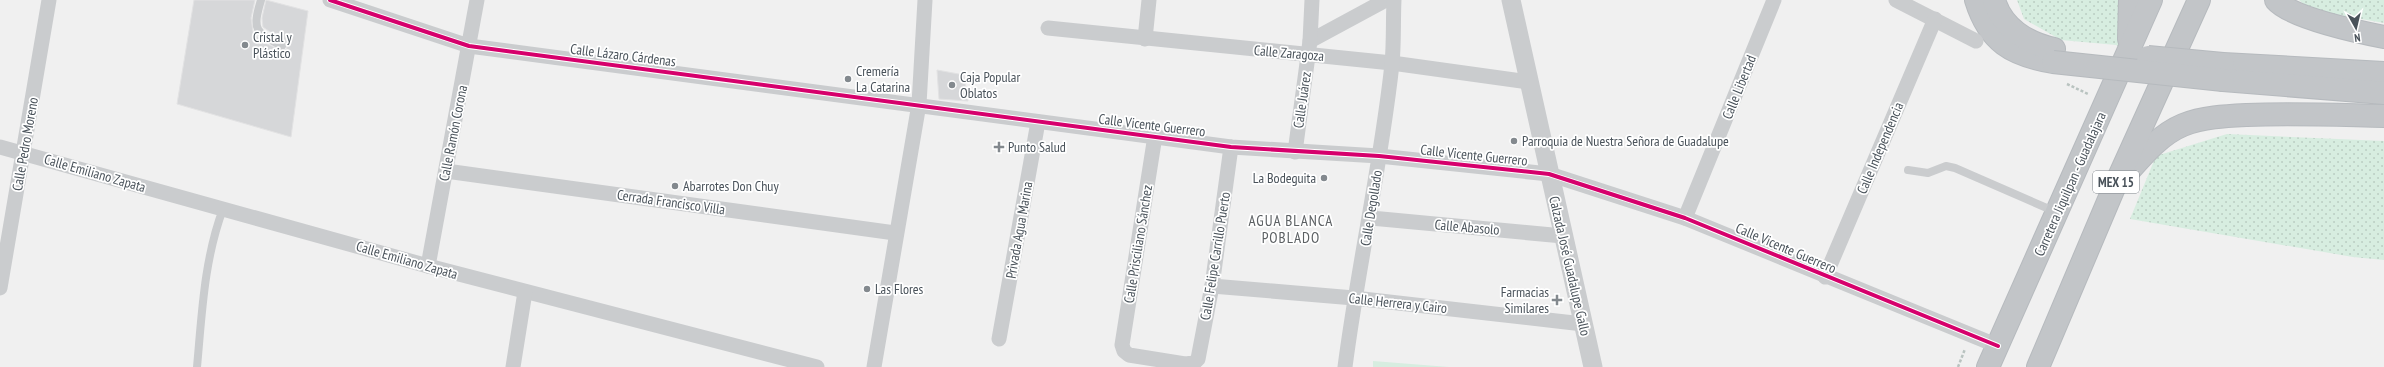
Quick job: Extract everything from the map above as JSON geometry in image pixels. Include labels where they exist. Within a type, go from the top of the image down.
[{"type":"highway","points":[[1976,0],[1987,28],[2001,43],[2022,55],[2054,55],[2223,72],[2384,93]]},
{"type":"highway","points":[[1994,0],[2000,14],[2015,32],[2054,55]]},
{"type":"highway","points":[[2128,51],[2130,0]]},
{"type":"highway","name":"Carretera Jiquilpan - Guadalajara","points":[[1988,367],[2151,0]]},
{"type":"highway","name":"MEX 15","points":[[2038,367],[2113,190],[2199,0]]},
{"type":"highway","points":[[2276,0],[2281,6],[2296,13],[2384,37]]},
{"type":"highway","points":[[2223,72],[2384,73]]},
{"type":"highway","points":[[2113,190],[2156,143],[2183,125],[2198,121],[2233,116],[2268,114],[2384,116]]},
{"type":"street","name":"Calle Pedro Moreno","points":[[0,288],[49,0]]},
{"type":"street","name":"Calle Lázaro Cárdenas","points":[[330,0],[469,46],[919,104]]},
{"type":"street","name":"Calle Ramón Corona","points":[[428,266],[477,0]]},
{"type":"street","points":[[876,366],[895,233],[919,104],[925,0]]},
{"type":"street","points":[[1145,39],[1149,0]]},
{"type":"street","name":"Calle Juárez","points":[[1295,152],[1309,47],[1312,0]]},
{"type":"street","points":[[1309,47],[1386,0]]},
{"type":"street","name":"Calle Degollado","points":[[1345,367],[1354,298],[1370,218],[1392,63],[1394,0]]},
{"type":"street","name":"Calzada José Guadalupe Gallo","points":[[1511,0],[1593,367]]},
{"type":"street","name":"Calle Libertad","points":[[1685,218],[1774,0]]},
{"type":"street","points":[[1896,0],[1935,19],[1976,42]]},
{"type":"street","name":"Calle Independencia","points":[[1825,277],[1935,19]]},
{"type":"street","name":"Calle Zaragoza","points":[[1048,28],[1145,39],[1309,47],[1392,63],[1529,82]]},
{"type":"street","name":"Calle Vicente Guerrero","points":[[919,104],[1038,122],[1231,147],[1379,156],[1549,174],[1685,218],[1825,277],[1998,346]]},
{"type":"street","name":"Privada Agua Marina","points":[[1000,339],[1038,122]]},
{"type":"street","name":"Calle Prisciliano Sánchez","points":[[1155,136],[1122,345],[1124,351],[1129,355],[1185,364],[1194,363]]},
{"type":"street","name":"Calle Emiliano Zapata","points":[[0,147],[24,152],[428,266],[817,367]]},
{"type":"street","name":"Calle Felipe Carrillo Puerto","points":[[1194,363],[1198,359],[1212,286],[1231,147]]},
{"type":"street","name":"Cerrada Francisco Villa","points":[[446,171],[895,233]]},
{"type":"street","name":"Calle Abasolo","points":[[1370,218],[1563,236]]},
{"type":"street","name":"Calle Herrera y Cairo","points":[[1212,286],[1354,298],[1583,324]]},
{"type":"street","points":[[513,367],[525,292]]},
{"type":"lane","points":[[261,0],[255,19],[256,29],[262,36],[282,46]]},
{"type":"lane","points":[[1908,170],[1928,173],[1946,166],[1955,168],[2057,213]]},
{"type":"lane","points":[[197,367],[207,267],[213,235],[223,209]]},
{"type":"green space","points":[[2017,0],[2129,0],[2124,49],[2116,45],[2061,40],[2024,19]]},
{"type":"green space","points":[[2299,0],[2384,0],[2384,23],[2310,10]]},
{"type":"green space","points":[[2227,134],[2384,141],[2384,260],[2353,257],[2130,219],[2156,156]]},
{"type":"green space","points":[[1373,361],[1449,367],[1373,367]]},
{"type":"building","name":"Cristal y Plástico","points":[[194,0],[255,0],[251,18],[253,32],[263,42],[282,51],[287,49],[286,43],[263,27],[262,18],[266,0],[308,11],[291,137],[177,104]]},
{"type":"building","name":"Caja Popular Oblatos","points":[[937,70],[964,75],[968,101],[939,99]]},
{"type":"cycle path","points":[[330,0],[469,46],[1231,147],[1379,156],[1549,174],[1685,218],[1998,346]]},
{"type":"place","name":"Cristal y Plástico","points":[[245,45]]},
{"type":"place","name":"Cremería La Catarina","points":[[848,79]]},
{"type":"place","name":"Caja Popular Oblatos","points":[[952,85]]},
{"type":"place","name":"Parroquia de Nuestra Señora de Guadalupe","points":[[1514,141]]},
{"type":"place","name":"Punto Salud","points":[[999,147]]},
{"type":"place","name":"La Bodeguita","points":[[1324,178]]},
{"type":"place","name":"Abarrotes Don Chuy","points":[[675,186]]},
{"type":"place","name":"Las Flores","points":[[867,289]]},
{"type":"place","name":"Farmacias Similares","points":[[1557,300]]},
{"type":"district","name":"AGUA BLANCA POBLADO","points":[[1291,228]]}]
